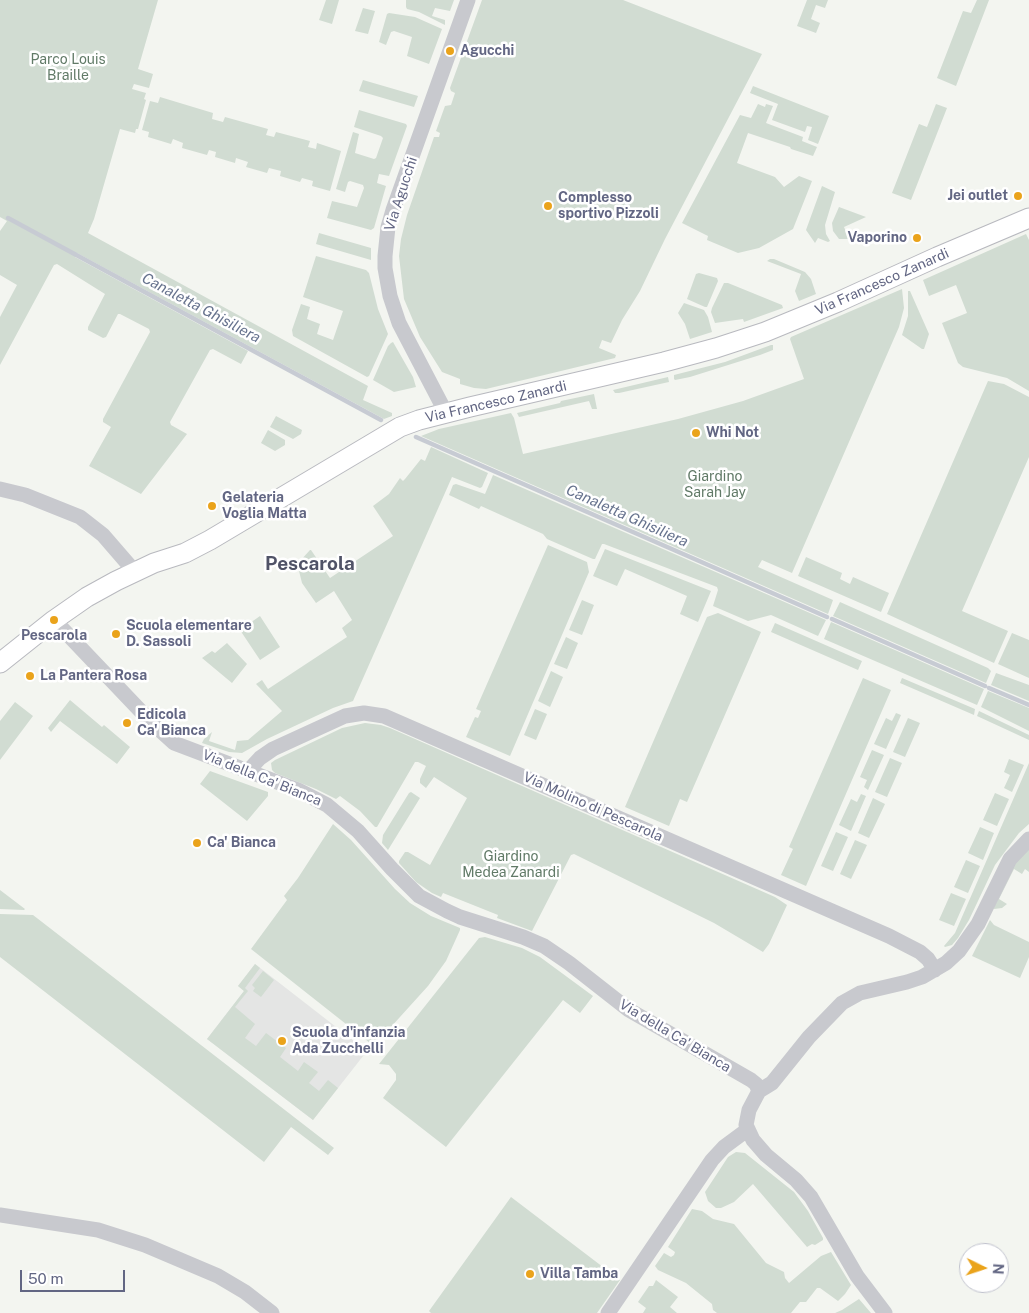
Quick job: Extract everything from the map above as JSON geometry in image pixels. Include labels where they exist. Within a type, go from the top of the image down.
[{"type":"main road","name":"Via Francesco Zanardi","points":[[0,662],[87,597],[135,572],[185,553],[210,540],[388,434],[410,424],[446,413],[655,364],[756,335],[810,314],[1029,218]]},
{"type":"street","name":"Via Agucchi","points":[[446,413],[399,323],[390,296],[385,256],[388,227],[468,0]]},
{"type":"street","points":[[0,489],[25,495],[80,518],[103,535],[135,572]]},
{"type":"street","name":"Via della Ca' Bianca","points":[[54,620],[119,690],[170,741],[303,792],[333,809],[354,827],[404,882],[424,899],[460,917],[523,936],[544,946],[629,1010],[751,1080],[756,1084],[759,1091]]},
{"type":"street","name":"Via Molino di Pescarola","points":[[248,771],[260,758],[273,749],[345,716],[364,713],[384,716],[889,936],[920,952],[928,959],[935,970]]},
{"type":"street","points":[[885,1313],[862,1283],[811,1197],[796,1180],[758,1147],[748,1130],[748,1114],[759,1091],[772,1083],[820,1025],[847,1000],[860,993],[914,980],[935,970],[952,958],[965,944],[978,924],[1010,859],[1029,839]]},
{"type":"street","points":[[608,1313],[712,1160],[724,1147],[748,1130]]},
{"type":"street","points":[[0,1215],[98,1230],[138,1243],[218,1276],[245,1292],[272,1313]]},
{"type":"shaded area","name":"Scuola d'infanzia Ada Zucchelli","points":[[255,964],[367,1051],[313,1120],[207,1039],[244,991],[238,986]]},
{"type":"green space","name":"Parco Louis Braille","points":[[0,0],[158,0],[138,69],[153,74],[149,88],[134,84],[132,89],[146,93],[144,99],[146,100],[138,129],[136,129],[135,133],[120,129],[94,219],[88,233],[368,386],[363,400],[392,413],[392,416],[384,419],[77,253],[75,257],[248,351],[241,364],[213,349],[210,350],[170,422],[171,425],[187,434],[141,494],[89,466],[111,427],[103,422],[103,419],[150,332],[149,329],[120,314],[118,314],[106,337],[103,338],[88,330],[105,294],[57,264],[54,265],[0,365],[0,317],[17,285],[0,275],[0,231],[7,221],[0,217]]},
{"type":"green space","points":[[326,0],[339,0],[332,24],[319,20]]},
{"type":"green space","points":[[406,0],[454,0],[450,11],[435,8],[432,16],[445,20],[445,25],[419,12],[407,9]]},
{"type":"green space","name":"Complesso sportivo Pizzoli","points":[[482,0],[623,0],[762,54],[665,239],[640,291],[622,320],[611,343],[602,340],[599,348],[616,355],[615,358],[486,389],[460,384],[460,379],[442,372],[420,337],[404,299],[399,256],[407,215],[434,137],[439,137],[440,133],[436,131],[445,106],[451,105],[455,93],[450,88]]},
{"type":"green space","points":[[807,0],[828,0],[825,8],[816,5],[811,19],[820,23],[816,33],[797,26]]},
{"type":"green space","points":[[977,0],[989,0],[956,86],[937,78],[963,11],[971,13]]},
{"type":"green space","points":[[363,8],[375,11],[368,34],[355,31]]},
{"type":"green space","points":[[387,14],[415,17],[442,29],[429,64],[407,56],[412,37],[394,31],[391,32],[386,45],[379,42]]},
{"type":"green space","points":[[363,80],[418,96],[414,107],[359,91]]},
{"type":"green space","points":[[753,86],[829,116],[818,144],[808,140],[812,127],[807,126],[805,132],[772,120],[778,104],[750,93]]},
{"type":"green space","points":[[160,97],[213,113],[212,119],[223,122],[225,117],[268,129],[266,135],[274,137],[276,132],[310,141],[308,147],[316,149],[317,143],[341,151],[330,191],[312,186],[313,181],[302,178],[300,182],[280,176],[281,171],[269,168],[267,173],[246,167],[248,162],[236,158],[235,163],[215,157],[216,152],[209,150],[207,155],[182,148],[183,143],[173,139],[171,144],[148,137],[149,132],[142,130],[150,101],[158,103]]},
{"type":"green space","points":[[758,104],[765,107],[766,104],[773,106],[766,123],[803,137],[802,141],[817,147],[813,156],[748,133],[737,163],[775,177],[784,187],[799,176],[812,181],[793,229],[759,248],[738,253],[707,240],[708,236],[682,223],[740,115],[751,118]]},
{"type":"green space","points":[[936,104],[947,108],[911,200],[892,193],[919,124],[927,127]]},
{"type":"green space","points":[[359,110],[406,124],[407,126],[389,176],[379,174],[377,183],[386,186],[374,228],[371,230],[327,218],[332,201],[357,207],[364,188],[363,185],[350,181],[345,192],[336,189],[353,132],[359,134],[355,153],[374,159],[383,138],[354,127]]},
{"type":"green space","points":[[822,186],[835,192],[825,225],[826,234],[830,241],[818,238],[815,243],[806,230]]},
{"type":"green space","points":[[839,207],[866,217],[844,227],[849,239],[839,239],[833,231],[832,223]]},
{"type":"green space","points":[[319,233],[371,248],[371,260],[316,244]]},
{"type":"green space","points":[[1026,234],[1029,240],[1029,391],[1007,378],[963,367],[958,363],[942,323],[967,313],[956,285],[929,296],[923,280]]},
{"type":"green space","points":[[316,256],[366,270],[369,273],[378,309],[388,334],[367,377],[293,336],[292,330],[301,304],[310,307],[307,319],[320,324],[317,334],[333,340],[343,311],[303,297]]},
{"type":"green space","points":[[770,259],[805,272],[811,279],[816,294],[799,301],[795,291],[801,274],[767,261]]},
{"type":"green space","points":[[699,273],[717,278],[718,281],[707,307],[687,299],[696,274]]},
{"type":"green space","points":[[724,283],[782,305],[783,308],[744,322],[743,319],[715,323],[711,312]]},
{"type":"green space","name":"Giardino Sarah Jay","points":[[902,289],[904,308],[899,327],[792,573],[762,560],[758,567],[833,600],[828,614],[421,436],[439,429],[511,413],[523,454],[678,419],[743,401],[804,379],[790,339],[791,337]]},
{"type":"green space","points":[[908,291],[910,291],[929,334],[924,349],[902,335],[908,316]]},
{"type":"green space","points":[[684,303],[704,310],[712,332],[690,339],[685,324],[678,313]]},
{"type":"green space","points":[[393,342],[413,377],[416,387],[394,392],[373,380],[388,346]]},
{"type":"green space","points":[[773,345],[773,350],[760,355],[690,377],[674,379],[674,375],[725,362]]},
{"type":"green space","points":[[668,377],[669,382],[619,393],[615,393],[613,390]]},
{"type":"green space","points":[[988,381],[1004,384],[1029,397],[1029,457],[962,611],[1008,631],[994,663],[887,614]]},
{"type":"green space","points":[[594,394],[597,409],[592,409],[589,401],[519,417],[517,413],[560,403],[561,401]]},
{"type":"green space","points":[[276,416],[302,430],[301,434],[293,439],[270,427]]},
{"type":"green space","points":[[268,430],[285,440],[285,445],[275,451],[261,443]]},
{"type":"green space","points":[[431,447],[488,473],[480,488],[452,477],[353,701],[333,708],[242,753],[229,752],[202,743],[212,732],[209,741],[235,750],[237,741],[248,740],[282,711],[256,684],[262,680],[268,689],[347,637],[342,628],[352,620],[334,591],[316,603],[302,583],[298,567],[300,561],[311,550],[330,578],[393,536],[373,506],[389,494],[400,478],[403,481],[421,459],[425,461]]},
{"type":"green space","points":[[493,475],[826,620],[818,636],[771,615],[748,621],[713,606],[718,590],[717,587],[604,544],[602,544],[595,559],[593,559],[547,539],[543,534],[481,506],[479,509],[449,495],[453,485],[456,484],[485,494]]},
{"type":"green space","points":[[548,545],[587,562],[589,572],[510,756],[466,737],[475,717],[478,718],[481,711],[476,709]]},
{"type":"green space","points":[[605,549],[711,591],[698,622],[680,614],[687,596],[625,569],[617,586],[593,576]]},
{"type":"green space","points":[[806,557],[842,573],[840,579],[850,584],[853,577],[889,593],[881,612],[798,576]]},
{"type":"green space","points":[[582,600],[594,605],[582,635],[569,630]]},
{"type":"green space","points":[[840,602],[988,668],[991,671],[986,683],[833,616]]},
{"type":"green space","points":[[718,613],[761,632],[687,802],[680,799],[669,826],[625,807],[707,617]]},
{"type":"green space","points":[[260,616],[280,647],[260,660],[240,630]]},
{"type":"green space","points":[[831,622],[984,689],[977,705],[824,639]]},
{"type":"green space","points":[[775,623],[862,661],[858,670],[771,632]]},
{"type":"green space","points":[[1012,633],[1029,640],[1029,678],[998,664]]},
{"type":"green space","points":[[566,637],[578,643],[567,669],[554,664]]},
{"type":"green space","points":[[227,643],[247,664],[232,683],[202,658],[212,651],[215,653]]},
{"type":"green space","points":[[551,671],[563,677],[550,707],[538,701]]},
{"type":"green space","points":[[996,673],[1029,685],[1029,701],[991,685]]},
{"type":"green space","points":[[863,678],[891,690],[806,886],[781,875],[793,849],[789,847]]},
{"type":"green space","points":[[902,678],[975,709],[974,715],[900,683]]},
{"type":"green space","points":[[988,691],[1029,708],[1029,731],[981,707]]},
{"type":"green space","points":[[70,700],[102,727],[104,725],[130,747],[117,764],[60,721],[51,732],[48,728]]},
{"type":"green space","points":[[15,702],[33,716],[0,760],[0,721]]},
{"type":"green space","points":[[535,709],[547,714],[536,740],[524,735]]},
{"type":"green space","points":[[979,711],[1029,735],[1029,740],[977,716]]},
{"type":"green space","points":[[896,713],[901,715],[886,749],[874,744],[886,718],[892,721]]},
{"type":"green space","points":[[908,718],[920,723],[905,757],[893,752]]},
{"type":"green space","name":"Giardino Medea Zanardi","points":[[365,723],[390,728],[775,897],[787,905],[769,944],[763,952],[714,923],[574,854],[571,855],[532,931],[497,918],[498,915],[443,893],[441,897],[432,893],[416,882],[399,861],[405,852],[408,852],[430,865],[467,798],[434,777],[426,788],[420,783],[420,779],[426,766],[415,762],[377,827],[340,796],[336,799],[272,770],[271,763],[275,760],[342,728]]},
{"type":"green space","points":[[872,750],[884,755],[868,790],[864,787],[867,780],[860,777]]},
{"type":"green space","points":[[890,758],[902,763],[887,797],[875,792]]},
{"type":"green space","points":[[1009,759],[1024,765],[1012,792],[1004,788],[1010,775],[1004,772]]},
{"type":"green space","points":[[1029,763],[1029,824],[1019,833],[995,865],[969,920],[958,938],[952,945],[945,947],[955,933]]},
{"type":"green space","points":[[210,771],[268,792],[268,796],[247,821],[200,784]]},
{"type":"green space","points":[[411,792],[420,798],[388,850],[382,843],[383,835]]},
{"type":"green space","points":[[995,793],[1009,799],[997,826],[983,820]]},
{"type":"green space","points":[[861,794],[866,796],[851,831],[839,825],[851,799],[857,802]]},
{"type":"green space","points":[[873,798],[885,804],[869,838],[858,833]]},
{"type":"green space","points":[[333,824],[351,840],[410,903],[431,916],[460,928],[446,961],[428,986],[381,1038],[370,1043],[251,949],[287,900],[284,896]]},
{"type":"green space","points":[[980,827],[994,833],[983,860],[968,853]]},
{"type":"green space","points":[[836,832],[848,837],[833,871],[821,866]]},
{"type":"green space","points":[[855,840],[867,845],[851,879],[840,874]]},
{"type":"green space","points":[[1029,849],[1029,872],[1025,869],[1022,874],[1014,869],[999,899],[1007,904],[1002,908],[994,909],[1016,862]]},
{"type":"green space","points":[[966,860],[980,866],[968,893],[954,887]]},
{"type":"green space","points":[[0,890],[25,909],[0,909]]},
{"type":"green space","points":[[951,893],[966,899],[954,926],[939,920]]},
{"type":"green space","points":[[0,914],[33,915],[334,1148],[328,1155],[291,1127],[264,1162],[0,957]]},
{"type":"green space","points":[[990,920],[994,925],[1029,942],[1029,957],[1020,978],[972,956]]},
{"type":"green space","points":[[485,937],[522,948],[540,957],[593,996],[580,1013],[563,1000],[446,1147],[383,1098],[396,1080],[396,1074],[389,1065],[379,1064],[479,938]]},
{"type":"green space","points":[[255,964],[260,968],[245,988],[248,991],[235,1007],[255,1024],[245,1038],[256,1046],[266,1033],[286,1048],[280,1057],[298,1071],[304,1062],[318,1072],[309,1083],[319,1091],[328,1080],[338,1088],[313,1120],[207,1039],[244,991],[238,986]]},
{"type":"green space","points":[[263,971],[274,980],[261,997],[253,991],[255,988],[252,985]]},
{"type":"green space","points":[[736,1152],[745,1153],[794,1192],[808,1211],[823,1240],[807,1247],[753,1184],[734,1202],[721,1208],[716,1208],[708,1201],[705,1192],[728,1157]]},
{"type":"green space","points":[[511,1197],[620,1280],[597,1313],[431,1313],[429,1311]]},
{"type":"green space","points":[[692,1209],[702,1211],[713,1219],[734,1224],[766,1263],[784,1272],[785,1278],[789,1283],[821,1256],[831,1252],[851,1285],[838,1301],[820,1288],[817,1288],[806,1302],[800,1302],[791,1313],[717,1313],[713,1310],[712,1304],[686,1283],[658,1270],[655,1266],[664,1253],[671,1257],[674,1255],[675,1252],[668,1247]]},
{"type":"green space","points":[[656,1280],[678,1297],[670,1307],[677,1313],[643,1313],[646,1308],[638,1302],[649,1286],[653,1286]]},
{"type":"green space","points":[[859,1299],[871,1313],[835,1313],[842,1310]]},
{"type":"waterway","name":"Canaletta Ghisiliera","points":[[8,218],[381,420]]},
{"type":"waterway","name":"Canaletta Ghisiliera","points":[[416,437],[827,617]]},
{"type":"waterway","name":"Canaletta Ghisiliera","points":[[832,619],[985,686]]},
{"type":"waterway","name":"Canaletta Ghisiliera","points":[[989,688],[1029,705]]},
{"type":"place","name":"Agucchi","points":[[450,51]]},
{"type":"place","name":"Jei outlet","points":[[1018,196]]},
{"type":"place","name":"Complesso sportivo Pizzoli","points":[[548,206]]},
{"type":"place","name":"Vaporino","points":[[917,238]]},
{"type":"place","name":"Whi Not","points":[[696,433]]},
{"type":"place","name":"Gelateria Voglia Matta","points":[[212,506]]},
{"type":"place","name":"Pescarola","points":[[54,620]]},
{"type":"place","name":"Scuola elementare D. Sassoli","points":[[116,634]]},
{"type":"place","name":"La Pantera Rosa","points":[[30,676]]},
{"type":"place","name":"Edicola Ca' Bianca","points":[[127,723]]},
{"type":"place","name":"Ca' Bianca","points":[[197,843]]},
{"type":"place","name":"Scuola d'infanzia Ada Zucchelli","points":[[282,1041]]},
{"type":"place","name":"Villa Tamba","points":[[530,1274]]},
{"type":"district","name":"Pescarola","points":[[310,564]]}]
